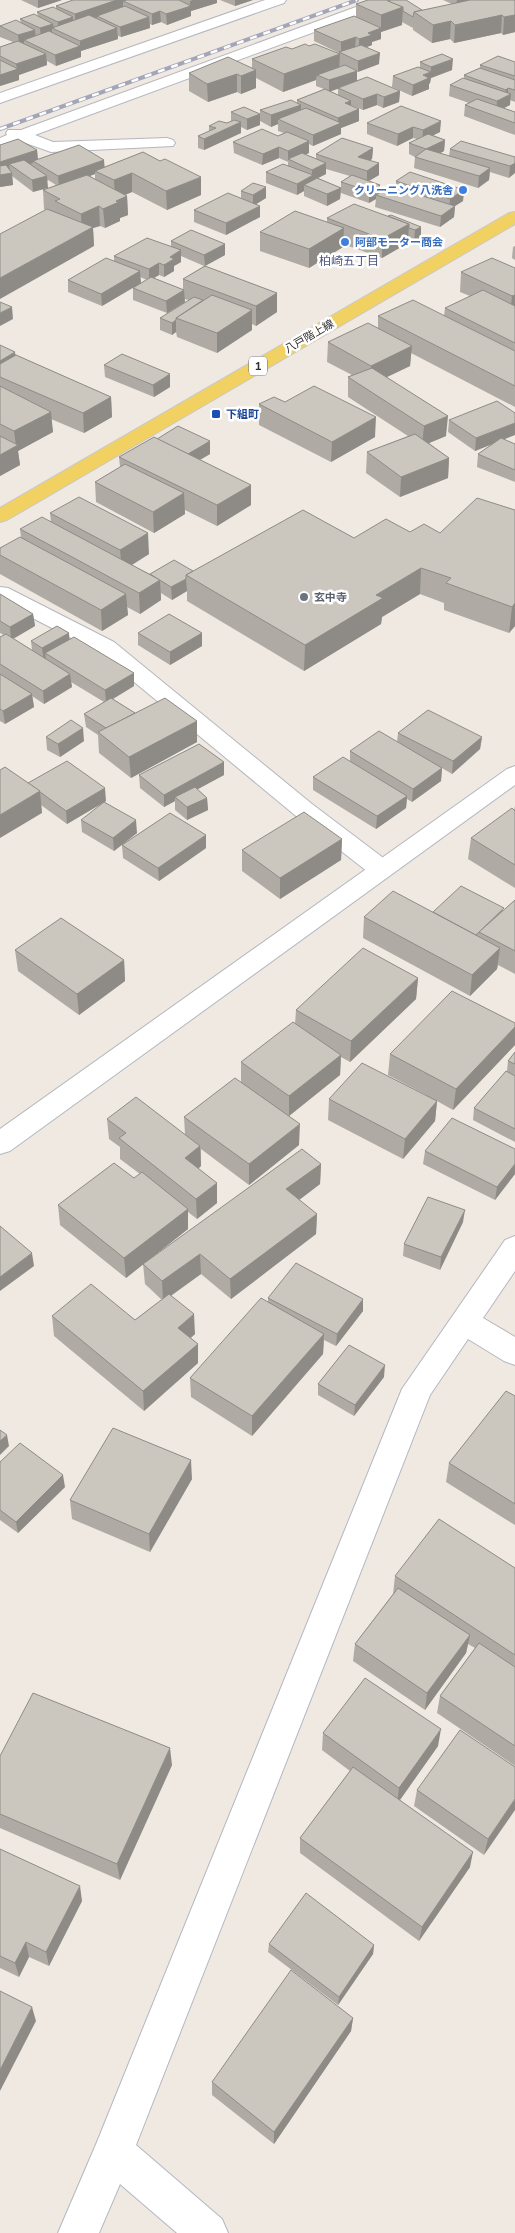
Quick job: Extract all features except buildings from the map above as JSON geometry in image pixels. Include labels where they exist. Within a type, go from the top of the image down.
[{"type":"main road","name":"八戸階上線","points":[[0,516],[515,217]]},
{"type":"street","points":[[0,98],[279,0]]},
{"type":"street","points":[[0,144],[388,0]]},
{"type":"street","points":[[0,124],[21,137],[51,147],[167,143]]},
{"type":"street","points":[[0,593],[106,647],[297,804],[381,869]]},
{"type":"street","points":[[0,1143],[515,774]]},
{"type":"street","points":[[78,2233],[113,2152],[416,1389],[515,1248]]},
{"type":"street","points":[[464,1322],[515,1352]]},
{"type":"street","points":[[113,2152],[208,2233]]},
{"type":"railway","points":[[0,129],[357,0]]},
{"type":"place","name":"クリーニング八洗舎","points":[[463,190]]},
{"type":"place","name":"阿部モーター商会","points":[[345,242]]},
{"type":"place","name":"下組町","points":[[216,414]]},
{"type":"place","name":"玄中寺","points":[[304,597]]},
{"type":"district","name":"柏崎五丁目","points":[[349,261]]}]
